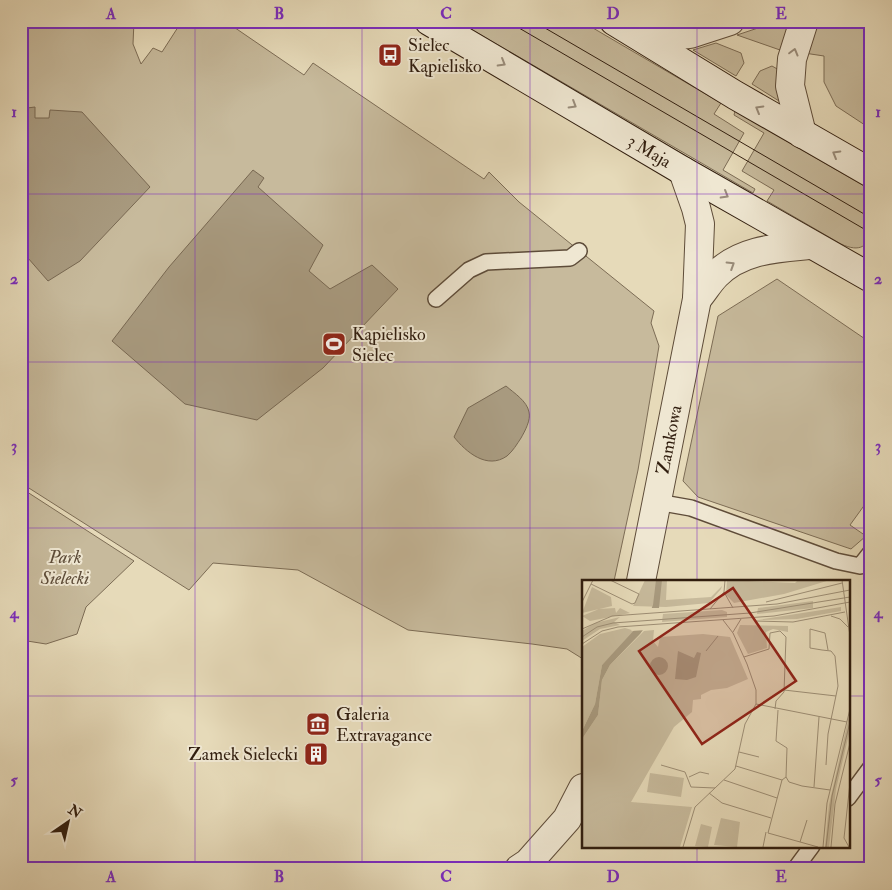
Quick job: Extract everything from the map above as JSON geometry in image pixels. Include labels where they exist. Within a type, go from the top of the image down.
[{"type":"main road","name":"3 Maja","points":[[429,21],[810,245],[865,269]]},
{"type":"main road","points":[[614,21],[871,174]]},
{"type":"main road","points":[[646,40],[690,34],[730,21]]},
{"type":"main road","points":[[802,134],[790,86],[792,59],[804,21]]},
{"type":"main road","name":"Zamkowa","points":[[641,580],[697,299],[700,224],[682,171]]},
{"type":"main road","name":"Zamkowa","points":[[697,299],[717,274],[746,255],[770,249],[810,245]]},
{"type":"main road","points":[[810,245],[871,298]]},
{"type":"main road","points":[[526,867],[567,819],[582,790]]},
{"type":"lane","points":[[436,299],[469,270],[486,262],[570,258],[579,251]]},
{"type":"lane","points":[[657,502],[691,508],[836,561],[860,566],[871,552]]},
{"type":"lane","points":[[850,795],[871,768]]},
{"type":"lane","points":[[795,869],[811,848]]},
{"type":"green space","name":"Kąpielisko Sielec","points":[[21,21],[134,21],[133,44],[141,64],[153,48],[162,52],[182,21],[225,21],[304,75],[313,63],[484,179],[489,172],[519,202],[654,311],[651,323],[659,346],[638,470],[614,580],[582,580],[582,658],[567,649],[408,630],[298,570],[213,563],[189,590],[21,483]]},
{"type":"green space","points":[[457,21],[581,21],[721,103],[714,114],[744,133],[723,170],[755,189],[753,193]]},
{"type":"green space","points":[[779,21],[790,21],[780,50],[737,35]]},
{"type":"green space","points":[[818,21],[871,21],[871,129],[836,106],[824,82],[824,56],[804,53]]},
{"type":"green space","points":[[716,43],[741,53],[744,63],[736,76],[693,50]]},
{"type":"green space","points":[[772,66],[779,70],[781,99],[779,101],[752,84],[760,71]]},
{"type":"green space","points":[[735,111],[871,190],[871,233],[868,241],[862,247],[853,248],[841,244],[767,201],[774,190],[742,171],[764,133],[734,115]]},
{"type":"green space","points":[[777,279],[871,343],[871,496],[850,525],[866,536],[851,549],[698,497],[683,481],[718,316]]},
{"type":"green space","name":"Park Sielecki","points":[[21,488],[134,561],[86,607],[77,634],[46,644],[21,640]]},
{"type":"shaded area","points":[[35,107],[35,118],[49,118],[50,110],[82,112],[150,187],[80,261],[48,281],[21,250],[21,120],[27,108]]},
{"type":"shaded area","points":[[253,170],[264,178],[258,187],[323,245],[309,271],[330,289],[372,265],[398,289],[323,368],[257,420],[185,404],[112,341],[169,267]]},
{"type":"shaded area","points":[[506,386],[526,404],[529,412],[528,422],[521,438],[507,456],[499,460],[485,460],[471,453],[454,437],[468,408]]},
{"type":"tram line","points":[[507,21],[871,233]]},
{"type":"tram line","points":[[533,21],[871,218]]},
{"type":"place","name":"Sielec Kąpielisko","points":[[390,55]]},
{"type":"place","name":"Kąpielisko Sielec","points":[[334,344]]},
{"type":"place","name":"Galeria Extravagance","points":[[318,724]]},
{"type":"place","name":"Zamek Sielecki","points":[[316,754]]}]
